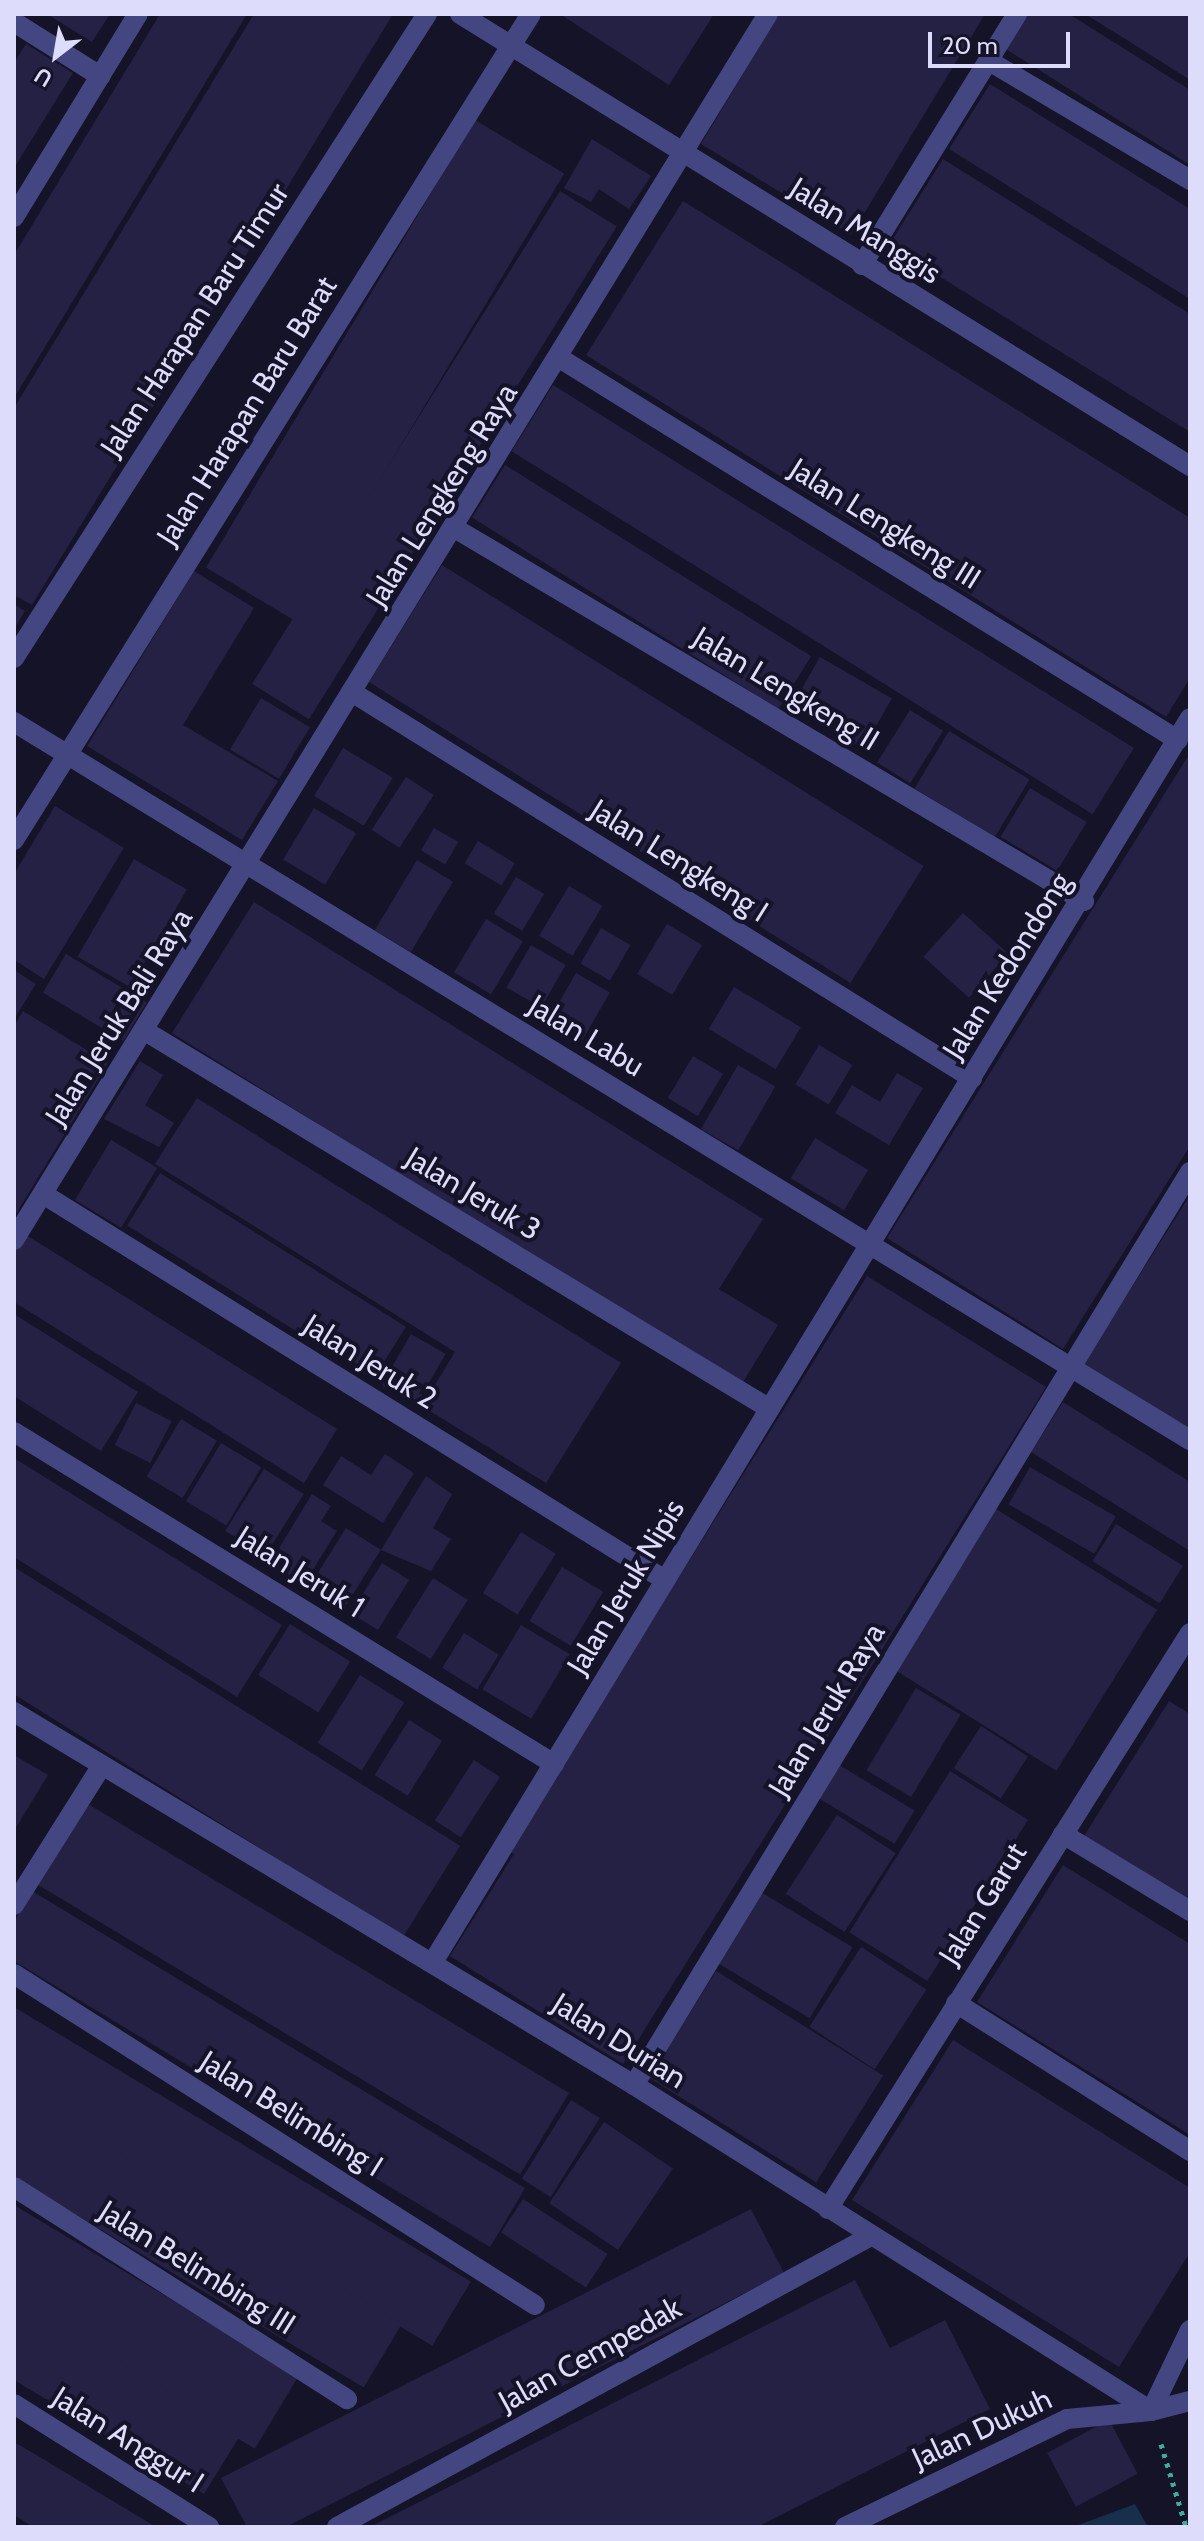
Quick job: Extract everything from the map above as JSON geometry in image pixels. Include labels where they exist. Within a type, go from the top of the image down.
[{"type":"street","points":[[14,217],[138,14]]},
{"type":"street","name":"Jalan Harapan Baru Timur","points":[[14,658],[427,14]]},
{"type":"street","name":"Jalan Manggis","points":[[460,14],[1190,466]]},
{"type":"street","name":"Jalan Harapan Baru Barat","points":[[14,840],[531,14]]},
{"type":"street","name":"Jalan Lengkeng Raya","points":[[250,867],[685,156],[768,14]]},
{"type":"street","points":[[862,265],[1017,14]]},
{"type":"street","points":[[14,22],[100,76]]},
{"type":"street","points":[[989,61],[1190,180]]},
{"type":"street","name":"Jalan Lengkeng III","points":[[561,359],[1178,740]]},
{"type":"street","name":"Jalan Lengkeng II","points":[[456,529],[1084,901]]},
{"type":"street","name":"Jalan Lengkeng I","points":[[355,694],[972,1078]]},
{"type":"street","name":"Jalan Kedondong","points":[[871,1244],[1084,901],[1190,718]]},
{"type":"street","name":"Jalan Labu","points":[[14,722],[1190,1440]]},
{"type":"street","name":"Jalan Jeruk Bali Raya","points":[[14,1240],[250,867]]},
{"type":"street","name":"Jalan Jeruk 3","points":[[145,1031],[770,1409]]},
{"type":"street","name":"Jalan Jeruk Raya","points":[[634,2085],[1190,1172]]},
{"type":"street","name":"Jalan Jeruk 2","points":[[43,1194],[665,1580]]},
{"type":"street","name":"Jalan Jeruk Nipis","points":[[433,1962],[871,1244]]},
{"type":"street","name":"Jalan Jeruk 1","points":[[14,1432],[554,1764]]},
{"type":"street","name":"Jalan Garut","points":[[828,2209],[1190,1633]]},
{"type":"street","points":[[1171,1662],[1190,1674]]},
{"type":"street","name":"Jalan Durian","points":[[14,1712],[634,2085],[1151,2411]]},
{"type":"street","points":[[14,1905],[101,1767]]},
{"type":"street","points":[[1063,1834],[1190,1911]]},
{"type":"street","name":"Jalan Belimbing I","points":[[14,1974],[535,2305]]},
{"type":"street","points":[[956,2003],[1190,2151]]},
{"type":"street","name":"Jalan Belimbing III","points":[[14,2187],[347,2399]]},
{"type":"street","name":"Jalan Cempedak","points":[[337,2527],[871,2236]]},
{"type":"street","points":[[1151,2411],[1190,2330]]},
{"type":"street","points":[[1151,2411],[1190,2401]]},
{"type":"street","name":"Jalan Anggur I","points":[[14,2404],[209,2527]]},
{"type":"street","name":"Jalan Dukuh","points":[[845,2527],[1067,2419],[1151,2411]]},
{"type":"path","points":[[1151,2411],[1186,2527]]},
{"type":"water","points":[[1135,2504],[1148,2527],[1073,2527]]},
{"type":"building","points":[[47,14],[110,14],[92,42]]},
{"type":"building","points":[[160,14],[247,14],[14,398],[14,255]]},
{"type":"building","points":[[254,14],[393,14],[32,605],[14,595],[14,408]]},
{"type":"building","points":[[560,14],[714,14],[669,85]]},
{"type":"building","points":[[779,14],[985,14],[851,235],[701,144]]},
{"type":"building","points":[[1025,14],[1069,14],[1190,90],[1190,165],[1004,48]]},
{"type":"building","points":[[1085,14],[1190,14],[1190,80],[1127,40]]},
{"type":"building","points":[[26,44],[73,73],[14,168],[14,63]]},
{"type":"building","points":[[990,84],[1190,209],[1190,299],[949,149]]},
{"type":"building","points":[[475,120],[564,174],[295,621],[206,567]]},
{"type":"building","points":[[592,139],[651,176],[629,209],[599,189],[591,202],[564,188]]},
{"type":"building","points":[[943,159],[1190,314],[1190,432],[889,245]]},
{"type":"building","points":[[560,191],[617,227],[309,719],[252,684]]},
{"type":"building","points":[[683,201],[1190,518],[1190,678],[1166,717],[586,355]]},
{"type":"building","points":[[553,385],[1134,748],[1093,814],[512,451]]},
{"type":"building","points":[[505,465],[811,656],[778,709],[472,518]]},
{"type":"building","points":[[442,565],[924,866],[851,983],[369,682]]},
{"type":"building","points":[[194,571],[254,608],[183,725],[278,781],[242,840],[87,746]]},
{"type":"building","points":[[14,604],[25,611],[14,629]]},
{"type":"building","points":[[820,657],[892,698],[863,749],[791,707]]},
{"type":"building","points":[[261,698],[310,727],[279,779],[230,749]]},
{"type":"building","points":[[910,710],[943,731],[910,783],[877,763]]},
{"type":"building","points":[[949,731],[1030,779],[995,837],[914,788]]},
{"type":"building","points":[[343,748],[393,778],[364,826],[314,796]]},
{"type":"building","points":[[1190,753],[1190,1146],[1063,1349],[887,1238]]},
{"type":"building","points":[[406,777],[434,795],[399,848],[372,830]]},
{"type":"building","points":[[1030,788],[1087,822],[1057,871],[1001,837]]},
{"type":"building","points":[[55,806],[124,848],[44,979],[14,960],[14,874]]},
{"type":"building","points":[[314,808],[356,833],[325,885],[283,859]]},
{"type":"building","points":[[434,828],[458,842],[445,865],[421,851]]},
{"type":"building","points":[[478,841],[515,863],[501,885],[465,863]]},
{"type":"building","points":[[134,859],[187,890],[130,987],[78,957]]},
{"type":"building","points":[[417,860],[453,882],[411,952],[375,930]]},
{"type":"building","points":[[516,877],[544,894],[522,931],[494,914]]},
{"type":"building","points":[[569,886],[602,906],[573,956],[539,936]]},
{"type":"building","points":[[254,902],[763,1219],[719,1289],[778,1325],[740,1387],[172,1033]]},
{"type":"building","points":[[963,913],[1008,954],[969,998],[924,957]]},
{"type":"building","points":[[486,919],[523,941],[491,994],[454,972]]},
{"type":"building","points":[[667,924],[702,945],[672,995],[637,974]]},
{"type":"building","points":[[601,928],[630,945],[610,981],[580,964]]},
{"type":"building","points":[[531,945],[566,965],[541,1007],[506,987]]},
{"type":"building","points":[[66,954],[147,1002],[123,1041],[43,993]]},
{"type":"building","points":[[14,970],[36,984],[14,1019]]},
{"type":"building","points":[[576,973],[610,992],[582,1040],[549,1021]]},
{"type":"building","points":[[734,987],[801,1027],[776,1069],[709,1029]]},
{"type":"building","points":[[23,1011],[108,1063],[14,1217],[14,1026]]},
{"type":"building","points":[[819,1045],[852,1065],[829,1105],[795,1084]]},
{"type":"building","points":[[693,1056],[723,1074],[698,1116],[668,1098]]},
{"type":"building","points":[[140,1061],[163,1075],[145,1105],[174,1123],[159,1147],[104,1119]]},
{"type":"building","points":[[738,1065],[775,1086],[738,1151],[701,1129]]},
{"type":"building","points":[[897,1073],[923,1088],[889,1145],[835,1113],[852,1085],[880,1102]]},
{"type":"building","points":[[197,1098],[621,1363],[546,1483],[422,1406],[455,1352],[155,1164]]},
{"type":"building","points":[[815,1138],[868,1170],[844,1210],[791,1178]]},
{"type":"building","points":[[111,1140],[157,1168],[121,1228],[75,1200]]},
{"type":"building","points":[[160,1173],[406,1327],[373,1379],[127,1226]]},
{"type":"building","points":[[1190,1195],[1190,1435],[1081,1368]]},
{"type":"building","points":[[23,1233],[337,1429],[304,1483],[14,1302],[14,1247]]},
{"type":"building","points":[[867,1276],[1046,1387],[623,2064],[450,1956],[514,1854],[508,1851]]},
{"type":"building","points":[[14,1314],[138,1392],[101,1451],[14,1396]]},
{"type":"building","points":[[411,1334],[446,1354],[416,1405],[382,1385]]},
{"type":"building","points":[[1063,1402],[1190,1482],[1190,1551],[1031,1452]]},
{"type":"building","points":[[136,1403],[172,1421],[150,1463],[115,1445]]},
{"type":"building","points":[[181,1419],[217,1441],[182,1498],[146,1476]]},
{"type":"building","points":[[221,1443],[261,1467],[226,1525],[186,1501]]},
{"type":"building","points":[[385,1454],[414,1473],[383,1523],[323,1485],[341,1456],[371,1475]]},
{"type":"building","points":[[14,1458],[282,1625],[237,1697],[14,1557]]},
{"type":"building","points":[[1030,1467],[1116,1516],[1094,1554],[1008,1504]]},
{"type":"building","points":[[264,1469],[304,1494],[265,1556],[225,1531]]},
{"type":"building","points":[[426,1476],[452,1494],[433,1528],[451,1539],[431,1571],[381,1550]]},
{"type":"building","points":[[312,1494],[331,1506],[321,1521],[337,1531],[304,1584],[270,1563]]},
{"type":"building","points":[[996,1509],[1157,1610],[1056,1771],[895,1670]]},
{"type":"building","points":[[1116,1524],[1183,1566],[1160,1603],[1093,1561]]},
{"type":"building","points":[[346,1528],[381,1550],[344,1608],[309,1587]]},
{"type":"building","points":[[521,1532],[556,1554],[518,1615],[483,1593]]},
{"type":"building","points":[[382,1563],[409,1580],[378,1630],[351,1613]]},
{"type":"building","points":[[14,1567],[460,1846],[403,1937],[14,1694]]},
{"type":"building","points":[[562,1567],[603,1592],[571,1646],[530,1621]]},
{"type":"building","points":[[433,1578],[468,1600],[431,1659],[396,1637]]},
{"type":"building","points":[[290,1624],[350,1662],[318,1713],[258,1675]]},
{"type":"building","points":[[521,1625],[570,1654],[531,1719],[482,1689]]},
{"type":"building","points":[[464,1633],[499,1655],[477,1689],[442,1668]]},
{"type":"building","points":[[360,1675],[404,1703],[362,1770],[318,1743]]},
{"type":"building","points":[[916,1688],[961,1715],[911,1797],[867,1770]]},
{"type":"building","points":[[1169,1701],[1190,1714],[1190,1903],[1084,1836]]},
{"type":"building","points":[[409,1720],[442,1741],[408,1796],[375,1775]]},
{"type":"building","points":[[981,1726],[1028,1756],[1001,1798],[954,1768]]},
{"type":"building","points":[[14,1755],[48,1775],[14,1831]]},
{"type":"building","points":[[474,1760],[500,1777],[461,1837],[435,1820]]},
{"type":"building","points":[[834,1762],[915,1810],[894,1844],[814,1795]]},
{"type":"building","points":[[950,1771],[1028,1820],[927,1981],[849,1932]]},
{"type":"building","points":[[83,1801],[569,2093],[520,2174],[34,1882]]},
{"type":"building","points":[[837,1815],[896,1853],[845,1932],[786,1894]]},
{"type":"building","points":[[1063,1865],[1190,1944],[1190,2135],[977,2002]]},
{"type":"building","points":[[32,1891],[525,2188],[490,2247],[14,1961],[14,1922]]},
{"type":"building","points":[[759,1891],[852,1947],[810,2018],[716,1962]]},
{"type":"building","points":[[861,1947],[926,1989],[875,2069],[809,2027]]},
{"type":"building","points":[[716,1971],[883,2075],[816,2182],[649,2078]]},
{"type":"building","points":[[14,2007],[471,2282],[432,2346],[14,2094]]},
{"type":"building","points":[[953,2040],[1190,2188],[1190,2252],[1119,2367],[852,2200]]},
{"type":"building","points":[[14,2090],[402,2323],[364,2388],[14,2177]]},
{"type":"building","points":[[571,2100],[600,2118],[551,2197],[522,2179]]},
{"type":"building","points":[[604,2122],[673,2168],[618,2250],[549,2203]]},
{"type":"building","points":[[523,2199],[608,2254],[586,2288],[501,2233]]},
{"type":"building","points":[[14,2205],[299,2376],[255,2449],[14,2304]]},
{"type":"building","points":[[751,2209],[784,2273],[286,2527],[247,2527],[221,2478]]},
{"type":"building","points":[[855,2280],[890,2348],[945,2320],[990,2409],[757,2527],[370,2527]]},
{"type":"building","points":[[14,2298],[241,2434],[204,2494],[14,2380]]},
{"type":"building","points":[[1109,2420],[1138,2474],[1076,2507],[1047,2453]]},
{"type":"building","points":[[14,2442],[156,2527],[33,2527],[14,2515]]}]
